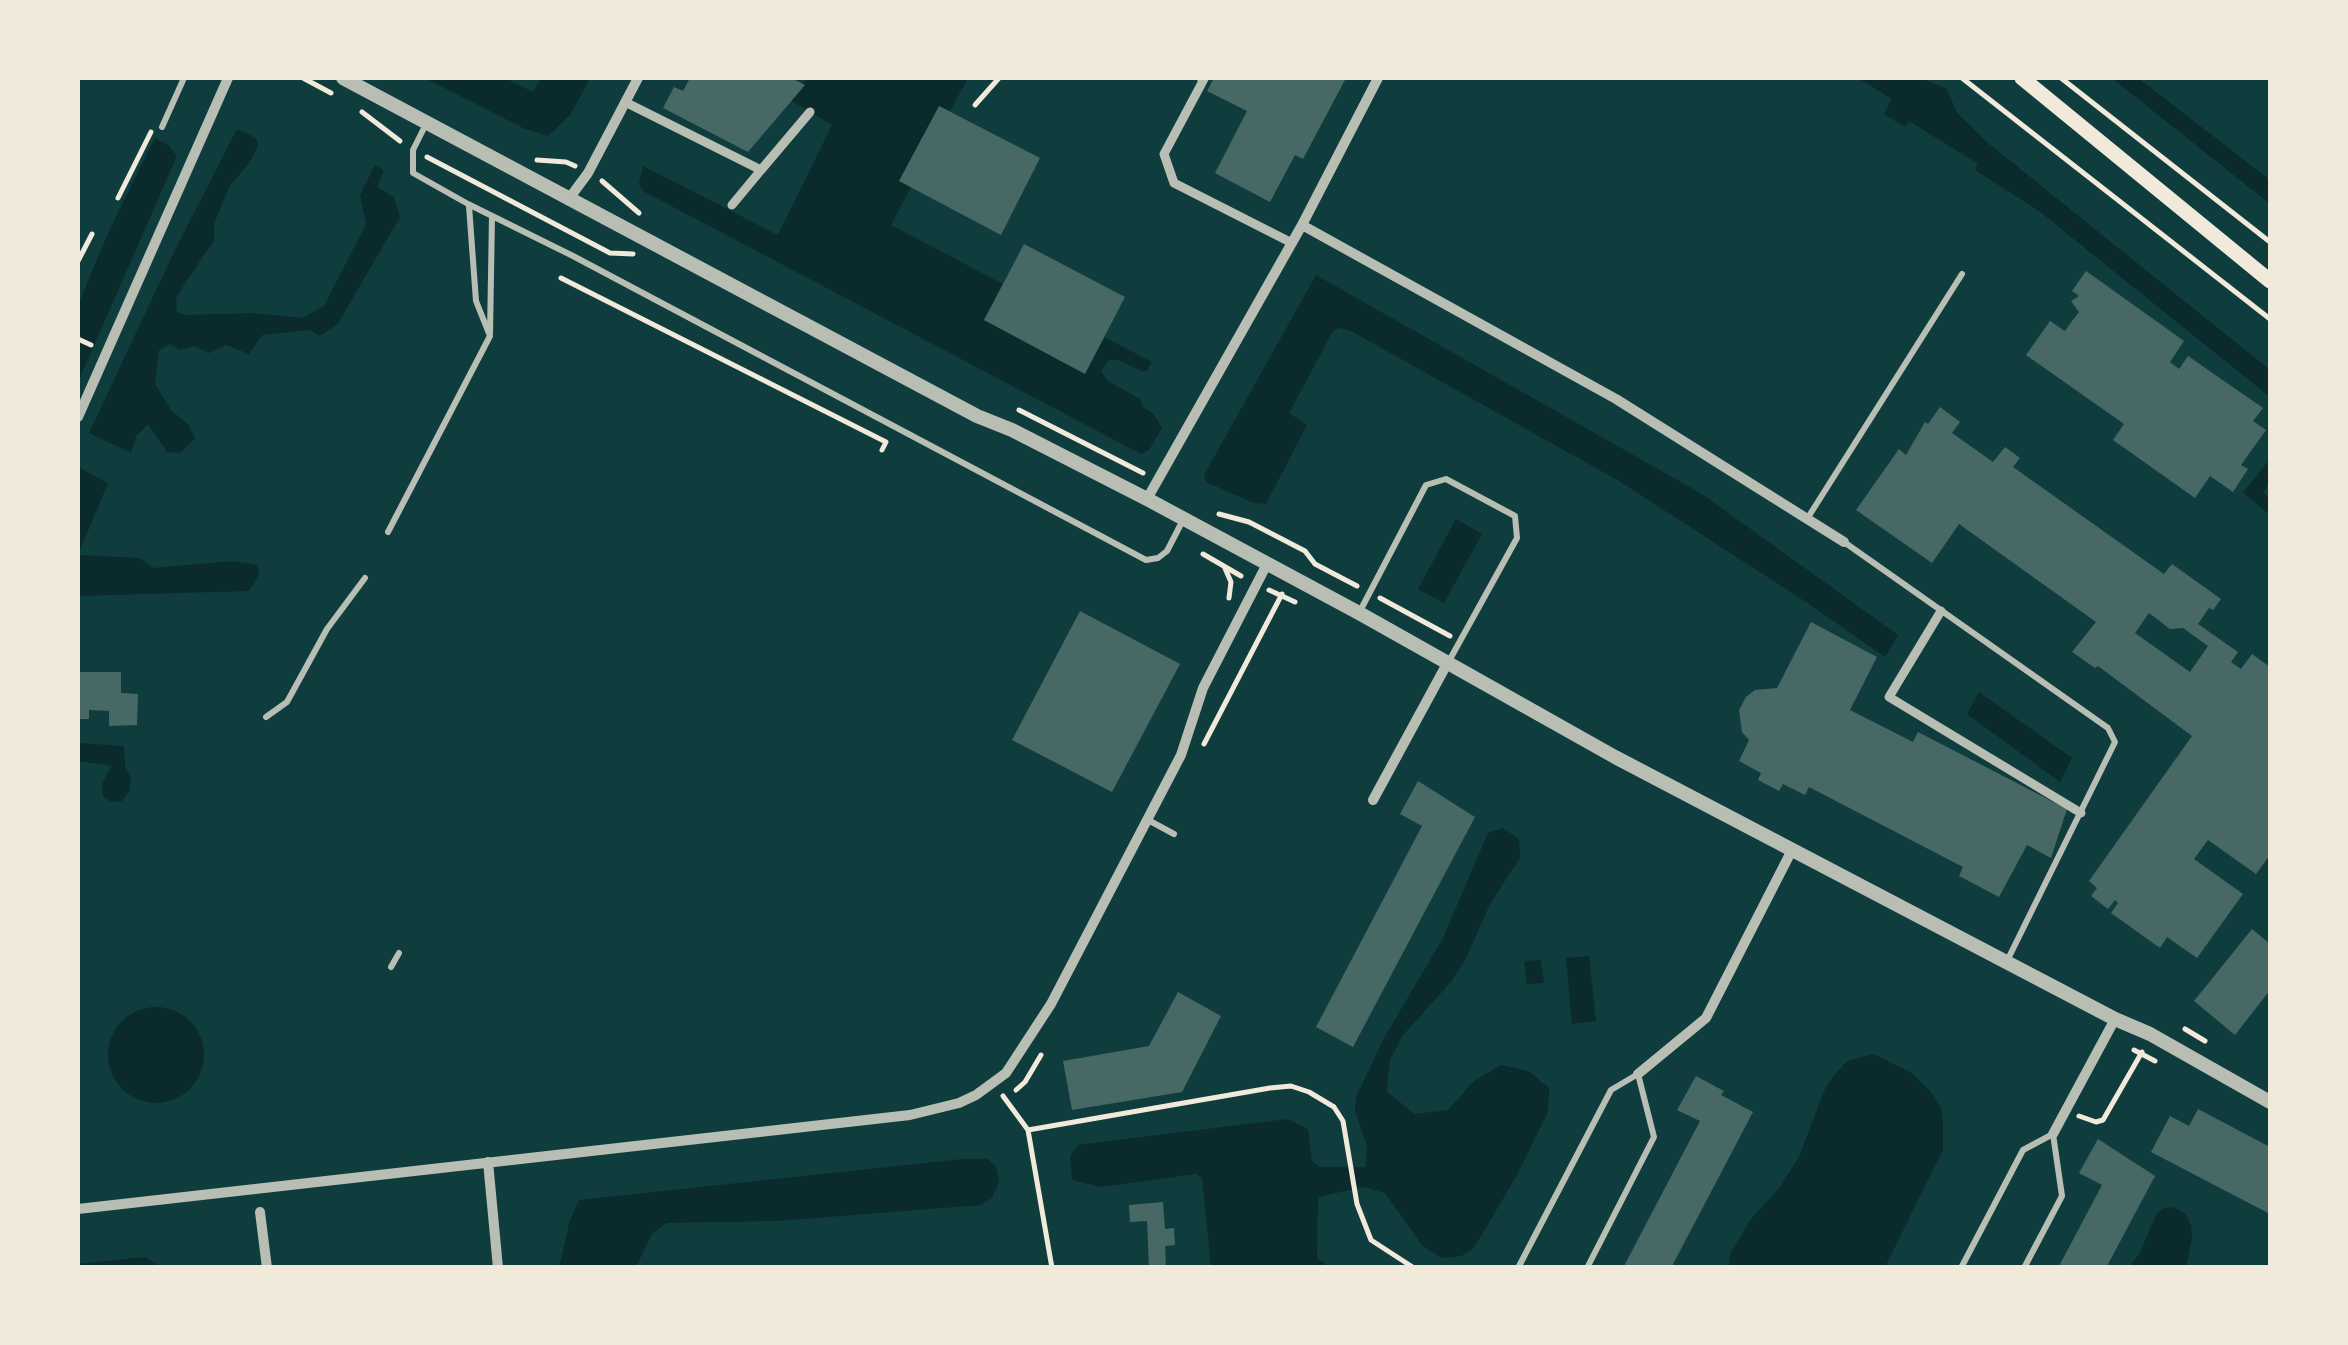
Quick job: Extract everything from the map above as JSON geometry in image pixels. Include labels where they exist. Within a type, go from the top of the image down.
[{"type":"main road","points":[[2022,78],[2270,281]]},
{"type":"street","points":[[78,417],[228,78]]},
{"type":"street","points":[[343,78],[977,416],[1147,499],[1615,757],[2150,1034],[2270,1102]]},
{"type":"street","points":[[568,200],[588,173],[638,78]]},
{"type":"street","points":[[1201,78],[1204,79],[1164,154],[1174,183],[1292,243]]},
{"type":"street","points":[[1147,499],[1302,226],[1378,78]]},
{"type":"street","points":[[625,102],[760,170]]},
{"type":"street","points":[[732,205],[810,112]]},
{"type":"street","points":[[1302,226],[1616,399],[1844,542]]},
{"type":"street","points":[[78,1209],[910,1115],[959,1103],[1006,1073],[1035,1032],[1148,820],[1189,736],[1203,688],[1267,564]]},
{"type":"street","points":[[1942,611],[1889,697],[2081,813]]},
{"type":"street","points":[[1373,800],[1448,662]]},
{"type":"street","points":[[1638,1074],[1706,1018],[1792,850]]},
{"type":"street","points":[[2053,1134],[2115,1019]]},
{"type":"street","points":[[488,1162],[498,1268]]},
{"type":"street","points":[[260,1212],[267,1268]]},
{"type":"lane","points":[[162,127],[184,78]]},
{"type":"lane","points":[[428,120],[413,150],[412,173],[468,204],[1146,560],[1167,551],[1184,519]]},
{"type":"lane","points":[[468,204],[476,301],[490,336]]},
{"type":"lane","points":[[388,532],[490,336],[492,216]]},
{"type":"lane","points":[[1807,519],[1962,274]]},
{"type":"lane","points":[[1359,613],[1426,485],[1446,479],[1515,516],[1517,538],[1448,662]]},
{"type":"lane","points":[[1844,542],[2108,728],[2115,742],[2007,962]]},
{"type":"lane","points":[[266,717],[287,702],[327,630],[365,578]]},
{"type":"lane","points":[[1148,820],[1174,834]]},
{"type":"lane","points":[[391,967],[398,953]]},
{"type":"lane","points":[[1518,1268],[1610,1090],[1638,1074],[1654,1137],[1587,1268]]},
{"type":"lane","points":[[1961,1268],[2023,1150],[2053,1134],[2062,1196],[2024,1268]]},
{"type":"path","points":[[303,78],[332,94]]},
{"type":"path","points":[[975,106],[999,78]]},
{"type":"path","points":[[1962,78],[2270,319]]},
{"type":"path","points":[[2061,78],[2270,242]]},
{"type":"path","points":[[360,110],[413,150],[610,253],[638,254]]},
{"type":"path","points":[[118,198],[152,130],[162,127]]},
{"type":"path","points":[[78,261],[92,234]]},
{"type":"path","points":[[561,278],[886,442],[882,450]]},
{"type":"path","points":[[78,340],[98,348]]},
{"type":"path","points":[[1175,536],[1300,605]]},
{"type":"path","points":[[1222,614],[1231,589],[1224,566]]},
{"type":"path","points":[[2106,1034],[2157,1062]]},
{"type":"path","points":[[2068,1110],[2096,1122],[2103,1120],[2150,1034]]},
{"type":"path","points":[[992,1085],[1028,1130],[1052,1268]]},
{"type":"path","points":[[1028,1130],[1290,1086],[1309,1092],[1334,1107],[1343,1120],[1354,1188],[1370,1240],[1414,1268]]},
{"type":"water","points":[[425,78],[505,78],[533,92],[541,78],[589,81],[570,115],[548,136],[525,129]]},
{"type":"water","points":[[803,78],[968,78],[950,111],[939,106],[900,181],[911,187],[891,225],[1003,284],[984,320],[1084,373],[1104,337],[1152,362],[1147,371],[1141,371],[1119,360],[1109,360],[1101,371],[1108,381],[1140,399],[1144,408],[1153,413],[1162,428],[1149,450],[1141,454],[643,191],[639,184],[643,166],[778,235],[832,125],[790,100],[806,80]]},
{"type":"water","points":[[1858,78],[1921,78],[1947,89],[1957,113],[1988,143],[2270,370],[2270,397],[2039,211],[1975,170],[1978,164],[1909,121],[1905,127],[1884,114],[1892,99]]},
{"type":"water","points":[[2112,78],[2138,78],[2270,180],[2270,204]]},
{"type":"water","points":[[237,129],[256,138],[258,146],[230,185],[214,224],[214,240],[176,297],[177,312],[303,318],[324,306],[366,224],[360,195],[375,165],[384,170],[377,187],[394,197],[400,217],[337,325],[320,336],[309,330],[262,335],[249,354],[226,345],[209,353],[195,346],[179,350],[170,344],[159,350],[155,384],[171,410],[189,425],[195,439],[180,453],[167,452],[148,424],[136,436],[131,453],[89,433]]},
{"type":"water","points":[[155,138],[177,156],[78,382],[78,305]]},
{"type":"water","points":[[1316,275],[1702,494],[1898,635],[1885,657],[1619,481],[1351,331],[1333,331],[1289,413],[1307,425],[1266,504],[1254,503],[1206,482],[1204,475]]},
{"type":"water","points":[[2270,459],[2270,482],[2263,492],[2270,499],[2270,515],[2243,493]]},
{"type":"water","points":[[78,467],[108,483],[78,555]]},
{"type":"water","points":[[1456,519],[1482,534],[1444,603],[1418,589]]},
{"type":"water","points":[[78,555],[140,558],[154,568],[233,561],[258,565],[259,575],[249,591],[78,596]]},
{"type":"water","points":[[1979,692],[2072,758],[2060,782],[1967,714]]},
{"type":"water","points":[[78,743],[124,746],[125,768],[131,778],[130,790],[122,801],[111,802],[103,797],[102,783],[112,766],[78,761]]},
{"type":"water","points":[[1503,828],[1519,839],[1520,858],[1490,904],[1452,981],[1403,1035],[1390,1060],[1388,1074],[1387,1092],[1415,1114],[1448,1110],[1474,1081],[1501,1065],[1528,1071],[1549,1088],[1548,1112],[1474,1248],[1461,1256],[1438,1256],[1422,1245],[1385,1193],[1363,1187],[1318,1197],[1317,1258],[1329,1267],[1211,1267],[1202,1178],[1196,1174],[1101,1187],[1072,1180],[1070,1157],[1078,1145],[1288,1119],[1308,1129],[1312,1161],[1319,1167],[1365,1167],[1367,1146],[1355,1111],[1356,1097],[1384,1038],[1443,938],[1488,833]]},
{"type":"water","points":[[1589,956],[1596,1021],[1572,1024],[1566,958]]},
{"type":"water","points":[[1541,960],[1544,983],[1527,984],[1524,961]]},
{"type":"water","points":[[156,1007],[174,1010],[190,1021],[201,1037],[201,1073],[190,1089],[174,1100],[156,1103],[138,1100],[122,1089],[111,1073],[108,1055],[111,1037],[122,1021],[138,1010]]},
{"type":"water","points":[[1873,1054],[1912,1073],[1930,1091],[1941,1107],[1943,1124],[1943,1150],[1885,1267],[1729,1267],[1730,1254],[1751,1219],[1780,1187],[1799,1157],[1824,1091],[1835,1074],[1847,1061]]},
{"type":"water","points":[[988,1159],[997,1169],[999,1182],[992,1198],[981,1205],[777,1221],[667,1223],[652,1234],[636,1267],[559,1267],[579,1200]]},
{"type":"water","points":[[2173,1207],[2186,1215],[2191,1225],[2186,1267],[2129,1267],[2157,1213]]},
{"type":"water","points":[[145,1257],[162,1267],[78,1267],[78,1264]]},
{"type":"building","points":[[690,78],[791,78],[805,85],[748,152],[663,108],[674,87],[683,91]]},
{"type":"building","points":[[1214,78],[1346,78],[1303,159],[1295,155],[1270,202],[1215,173],[1247,111],[1207,91]]},
{"type":"building","points":[[939,106],[1040,158],[1001,235],[899,181]]},
{"type":"building","points":[[1024,244],[1125,297],[1085,374],[984,320]]},
{"type":"building","points":[[2086,271],[2184,341],[2170,362],[2179,369],[2188,356],[2263,408],[2253,421],[2266,430],[2241,465],[2248,469],[2233,492],[2210,476],[2195,498],[2113,440],[2124,424],[2026,355],[2050,321],[2065,331],[2079,312],[2071,301],[2079,296],[2072,291]]},
{"type":"building","points":[[1940,407],[1960,422],[1952,433],[1993,462],[2005,447],[2020,458],[2013,467],[2164,574],[2172,564],[2221,599],[2198,624],[2238,652],[2231,662],[2241,669],[2252,654],[2270,667],[2270,855],[2256,874],[2208,840],[2194,859],[2243,894],[2197,958],[2167,937],[2160,948],[2111,913],[2118,903],[2115,900],[2108,909],[2091,896],[2097,888],[2089,881],[2192,736],[2098,666],[2095,668],[2072,652],[2096,622],[1959,524],[1932,563],[1856,510],[1899,449],[1906,455],[1925,422],[1928,424]],"holes":[[[2149,613],[2170,629],[2183,628],[2208,646],[2190,672],[2135,633]]]},
{"type":"building","points":[[1080,611],[1180,664],[1112,792],[1012,740]]},
{"type":"building","points":[[1811,622],[1877,657],[1850,710],[1913,742],[1918,732],[2067,809],[2051,858],[2027,845],[1999,897],[1959,876],[1963,867],[1809,787],[1805,795],[1783,784],[1779,791],[1758,780],[1761,773],[1739,761],[1749,740],[1742,732],[1739,710],[1755,690],[1777,688]]},
{"type":"building","points":[[79,672],[121,672],[121,693],[138,694],[137,725],[109,726],[109,711],[89,710],[89,719],[78,719]]},
{"type":"building","points":[[1418,781],[1475,817],[1353,1047],[1316,1027],[1422,826],[1400,814]]},
{"type":"building","points":[[2252,929],[2270,944],[2270,990],[2235,1035],[2194,1001]]},
{"type":"building","points":[[1178,992],[1221,1016],[1182,1092],[1072,1110],[1063,1061],[1149,1046]]},
{"type":"building","points":[[1696,1076],[1753,1112],[1671,1268],[1623,1268],[1700,1121],[1677,1110]]},
{"type":"building","points":[[2198,1109],[2270,1147],[2270,1214],[2151,1152],[2170,1116],[2189,1126]]},
{"type":"building","points":[[2098,1139],[2155,1176],[2106,1268],[2058,1268],[2102,1185],[2079,1173]]},
{"type":"building","points":[[1163,1202],[1165,1229],[1174,1228],[1175,1245],[1165,1246],[1166,1268],[1149,1268],[1147,1221],[1130,1222],[1129,1205]]}]
